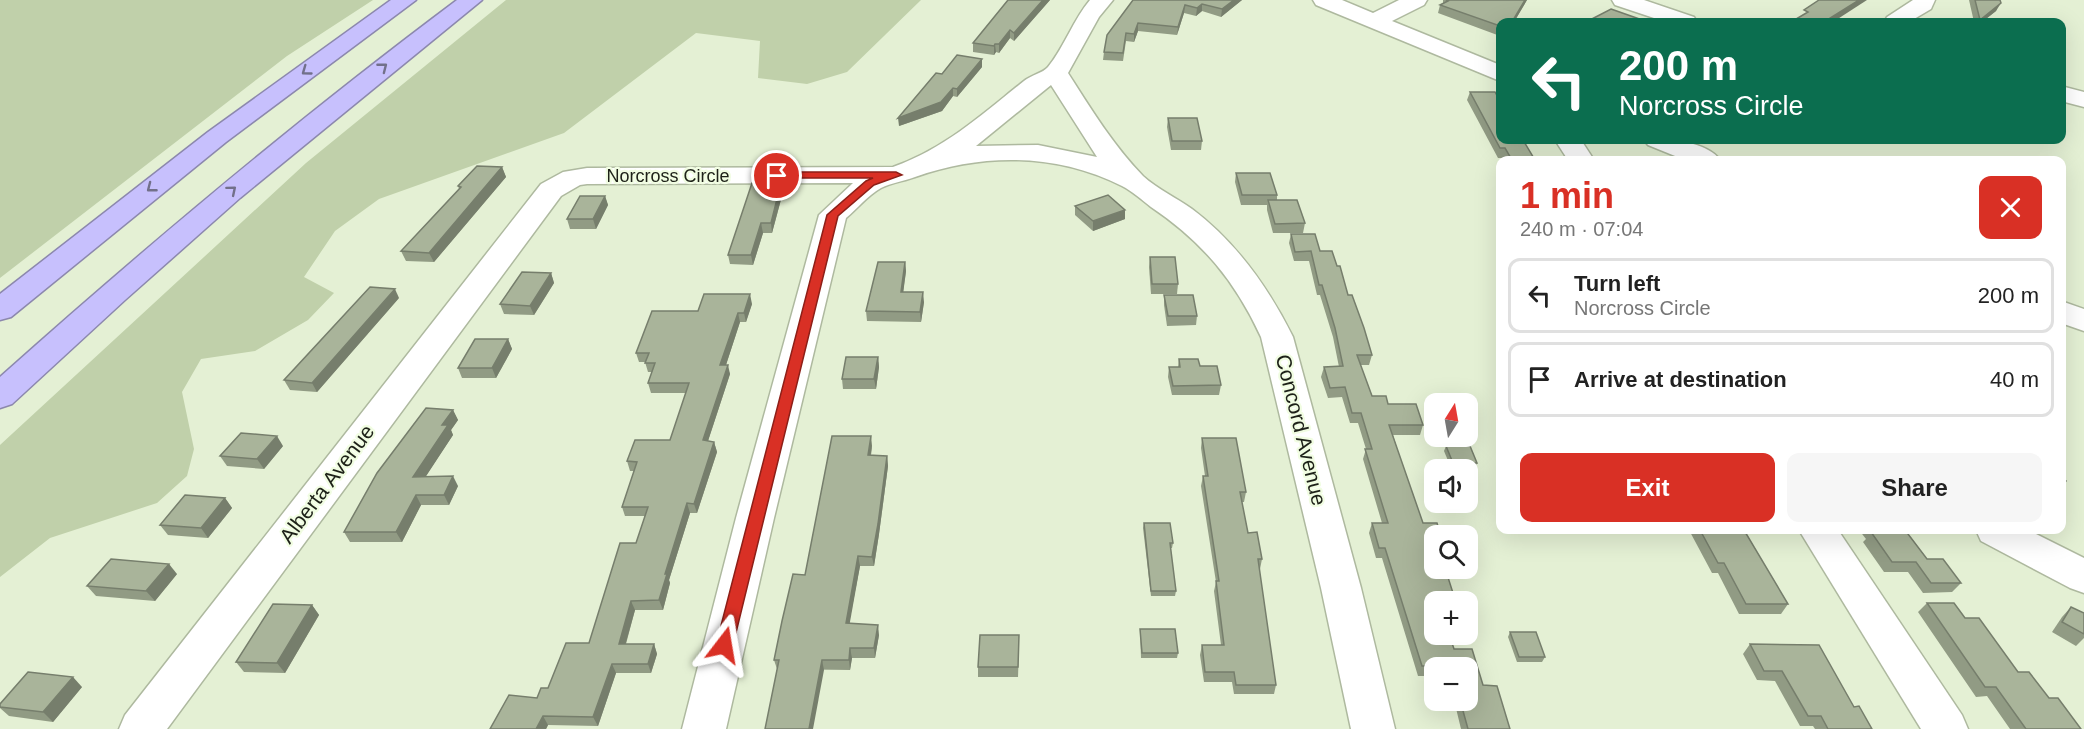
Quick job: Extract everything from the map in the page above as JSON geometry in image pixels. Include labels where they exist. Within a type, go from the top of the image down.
[{"type":"highway","points":[[0,310],[217,137],[405,0]]},
{"type":"highway","points":[[0,396],[200,218],[368,79],[471,0]]},
{"type":"highway","points":[[0,422],[200,218]]},
{"type":"street","points":[[1056,73],[1089,15],[1102,0]]},
{"type":"street","points":[[1324,0],[1496,72]]},
{"type":"street","points":[[1374,21],[1416,0]]},
{"type":"street","points":[[1623,0],[1675,18]]},
{"type":"street","points":[[1901,18],[1923,4],[1924,0]]},
{"type":"street","name":"Norcross Circle","points":[[513,239],[551,189],[573,178],[896,175],[930,163],[965,142],[1036,83],[1056,73]]},
{"type":"street","name":"Concord Avenue","points":[[1056,73],[1105,150],[1136,184]]},
{"type":"street","points":[[2066,95],[2084,100]]},
{"type":"street","points":[[1666,144],[1697,156]]},
{"type":"street","name":"Concord Avenue","points":[[930,163],[984,153],[1040,153],[1090,164],[1136,184],[1182,215],[1213,243],[1246,282],[1261,304],[1277,337],[1341,588],[1373,729]]},
{"type":"street","points":[[704,729],[755,518],[833,215],[870,183],[896,175]]},
{"type":"street","name":"Alberta Avenue","points":[[141,729],[513,239]]},
{"type":"street","points":[[2066,313],[2084,321]]},
{"type":"street","points":[[1821,534],[1946,729]]},
{"type":"street","points":[[2003,534],[2084,577]]},
{"type":"green space","points":[[0,0],[373,0],[287,56],[0,278]]},
{"type":"green space","points":[[506,0],[921,0],[847,72],[807,84],[758,78],[760,41],[696,33],[564,133],[379,199],[335,231],[304,277],[334,293],[308,320],[255,351],[201,359],[182,392],[194,449],[187,476],[157,503],[50,538],[0,577],[0,445],[306,163]]},
{"type":"building","points":[[1008,0],[1043,0],[1014,33],[1010,30],[999,44],[994,46],[973,43]]},
{"type":"building","points":[[1133,0],[1234,0],[1222,9],[1202,4],[1197,8],[1185,5],[1178,27],[1138,23],[1134,34],[1126,33],[1123,53],[1104,52],[1107,35]]},
{"type":"building","points":[[1446,0],[1525,0],[1514,18],[1496,18],[1496,25],[1440,5],[1448,1]]},
{"type":"building","points":[[1819,0],[1859,0],[1830,18],[1798,18],[1808,12],[1804,10]]},
{"type":"building","points":[[1975,0],[2000,0],[2001,3],[1980,18]]},
{"type":"building","points":[[1611,9],[1637,18],[1594,18]]},
{"type":"building","points":[[957,55],[982,59],[957,89],[953,88],[941,102],[898,118],[936,73],[942,74]]},
{"type":"building","points":[[1470,92],[1496,94],[1496,141]]},
{"type":"building","points":[[1168,118],[1197,118],[1202,141],[1172,141]]},
{"type":"building","points":[[1498,144],[1525,144],[1533,156],[1510,156],[1505,148],[1500,148]]},
{"type":"building","points":[[477,166],[502,167],[429,253],[401,251],[461,187],[458,186]]},
{"type":"building","points":[[1236,173],[1270,173],[1277,195],[1242,195]]},
{"type":"building","points":[[752,183],[781,183],[771,223],[761,223],[751,255],[728,255]]},
{"type":"building","points":[[1108,195],[1125,210],[1093,221],[1075,206]]},
{"type":"building","points":[[580,196],[605,196],[593,219],[567,219]]},
{"type":"building","points":[[1268,200],[1297,200],[1305,223],[1275,224]]},
{"type":"building","points":[[1291,234],[1315,234],[1320,251],[1332,251],[1337,266],[1340,266],[1348,295],[1352,295],[1372,355],[1357,355],[1372,396],[1386,396],[1388,404],[1416,404],[1423,425],[1389,425],[1423,523],[1437,523],[1438,525],[1424,525],[1424,579],[1449,579],[1452,591],[1424,591],[1424,645],[1453,645],[1454,649],[1472,649],[1474,657],[1424,657],[1424,666],[1422,666],[1385,548],[1379,548],[1372,523],[1388,523],[1365,449],[1372,449],[1361,413],[1352,413],[1345,387],[1330,388],[1324,367],[1343,366],[1322,285],[1319,285],[1311,251],[1295,252]]},
{"type":"building","points":[[1150,257],[1175,257],[1178,284],[1152,284]]},
{"type":"building","points":[[878,262],[905,262],[901,292],[923,292],[920,312],[866,311]]},
{"type":"building","points":[[522,272],[551,273],[530,306],[500,304]]},
{"type":"building","points":[[370,287],[395,289],[312,383],[284,380]]},
{"type":"building","points":[[704,294],[750,294],[744,313],[738,313],[720,365],[728,365],[703,440],[714,442],[694,504],[687,503],[659,600],[631,601],[619,644],[654,644],[648,664],[612,664],[593,717],[543,716],[536,729],[490,729],[509,695],[537,698],[541,688],[548,688],[566,643],[589,643],[620,543],[636,543],[648,507],[622,507],[637,462],[627,461],[635,440],[670,440],[689,383],[648,383],[655,363],[645,363],[649,353],[636,353],[652,311],[698,311]]},
{"type":"building","points":[[1164,295],[1193,295],[1197,316],[1168,316]]},
{"type":"building","points":[[475,339],[508,339],[492,368],[458,368]]},
{"type":"building","points":[[846,357],[878,357],[874,379],[842,379]]},
{"type":"building","points":[[1179,359],[1198,359],[1200,366],[1217,366],[1221,385],[1173,386],[1169,367],[1180,367]]},
{"type":"building","points":[[426,408],[453,410],[442,425],[448,425],[413,477],[453,476],[444,495],[416,495],[396,532],[344,532],[377,473]]},
{"type":"building","points":[[241,433],[277,436],[257,459],[220,456]]},
{"type":"building","points":[[832,436],[871,436],[868,455],[887,456],[872,557],[858,556],[846,623],[878,625],[874,648],[850,648],[849,660],[822,660],[809,729],[765,729],[779,660],[774,660],[782,621],[793,574],[805,575]]},
{"type":"building","points":[[1202,438],[1236,438],[1246,492],[1240,492],[1248,533],[1257,532],[1262,559],[1258,559],[1276,685],[1236,685],[1234,672],[1205,672],[1202,645],[1224,645],[1216,581],[1219,581],[1203,476],[1208,476]]},
{"type":"building","points":[[1446,447],[1470,447],[1475,459],[1451,459]]},
{"type":"building","points":[[185,495],[225,498],[201,528],[160,525]]},
{"type":"building","points":[[1144,523],[1170,523],[1176,591],[1151,591]]},
{"type":"building","points":[[1702,534],[1746,534],[1788,604],[1746,604],[1724,563],[1718,563]]},
{"type":"building","points":[[1872,534],[1908,534],[1927,559],[1943,559],[1961,583],[1931,583],[1916,562],[1892,562]]},
{"type":"building","points":[[111,559],[169,564],[146,591],[87,586]]},
{"type":"building","points":[[1927,603],[1954,603],[1965,618],[1979,618],[2018,672],[2029,672],[2049,698],[2058,698],[2081,729],[2026,729],[1996,687],[1985,687]]},
{"type":"building","points":[[273,604],[312,605],[277,663],[236,662]]},
{"type":"building","points":[[2071,607],[2084,613],[2084,634],[2062,622]]},
{"type":"building","points":[[1140,629],[1175,629],[1178,653],[1142,653]]},
{"type":"building","points":[[1510,632],[1536,632],[1545,657],[1519,657]]},
{"type":"building","points":[[980,635],[1019,635],[1018,667],[978,667]]},
{"type":"building","points":[[1750,644],[1819,645],[1854,707],[1859,706],[1872,729],[1828,729],[1821,716],[1808,716],[1782,671],[1764,671]]},
{"type":"building","points":[[1478,669],[1483,685],[1497,686],[1510,729],[1468,729],[1463,711],[1478,711]]},
{"type":"building","points":[[28,672],[73,677],[43,712],[0,707],[0,704]]},
{"type":"route","points":[[724,645],[833,215],[870,183],[896,175],[777,176]]}]
